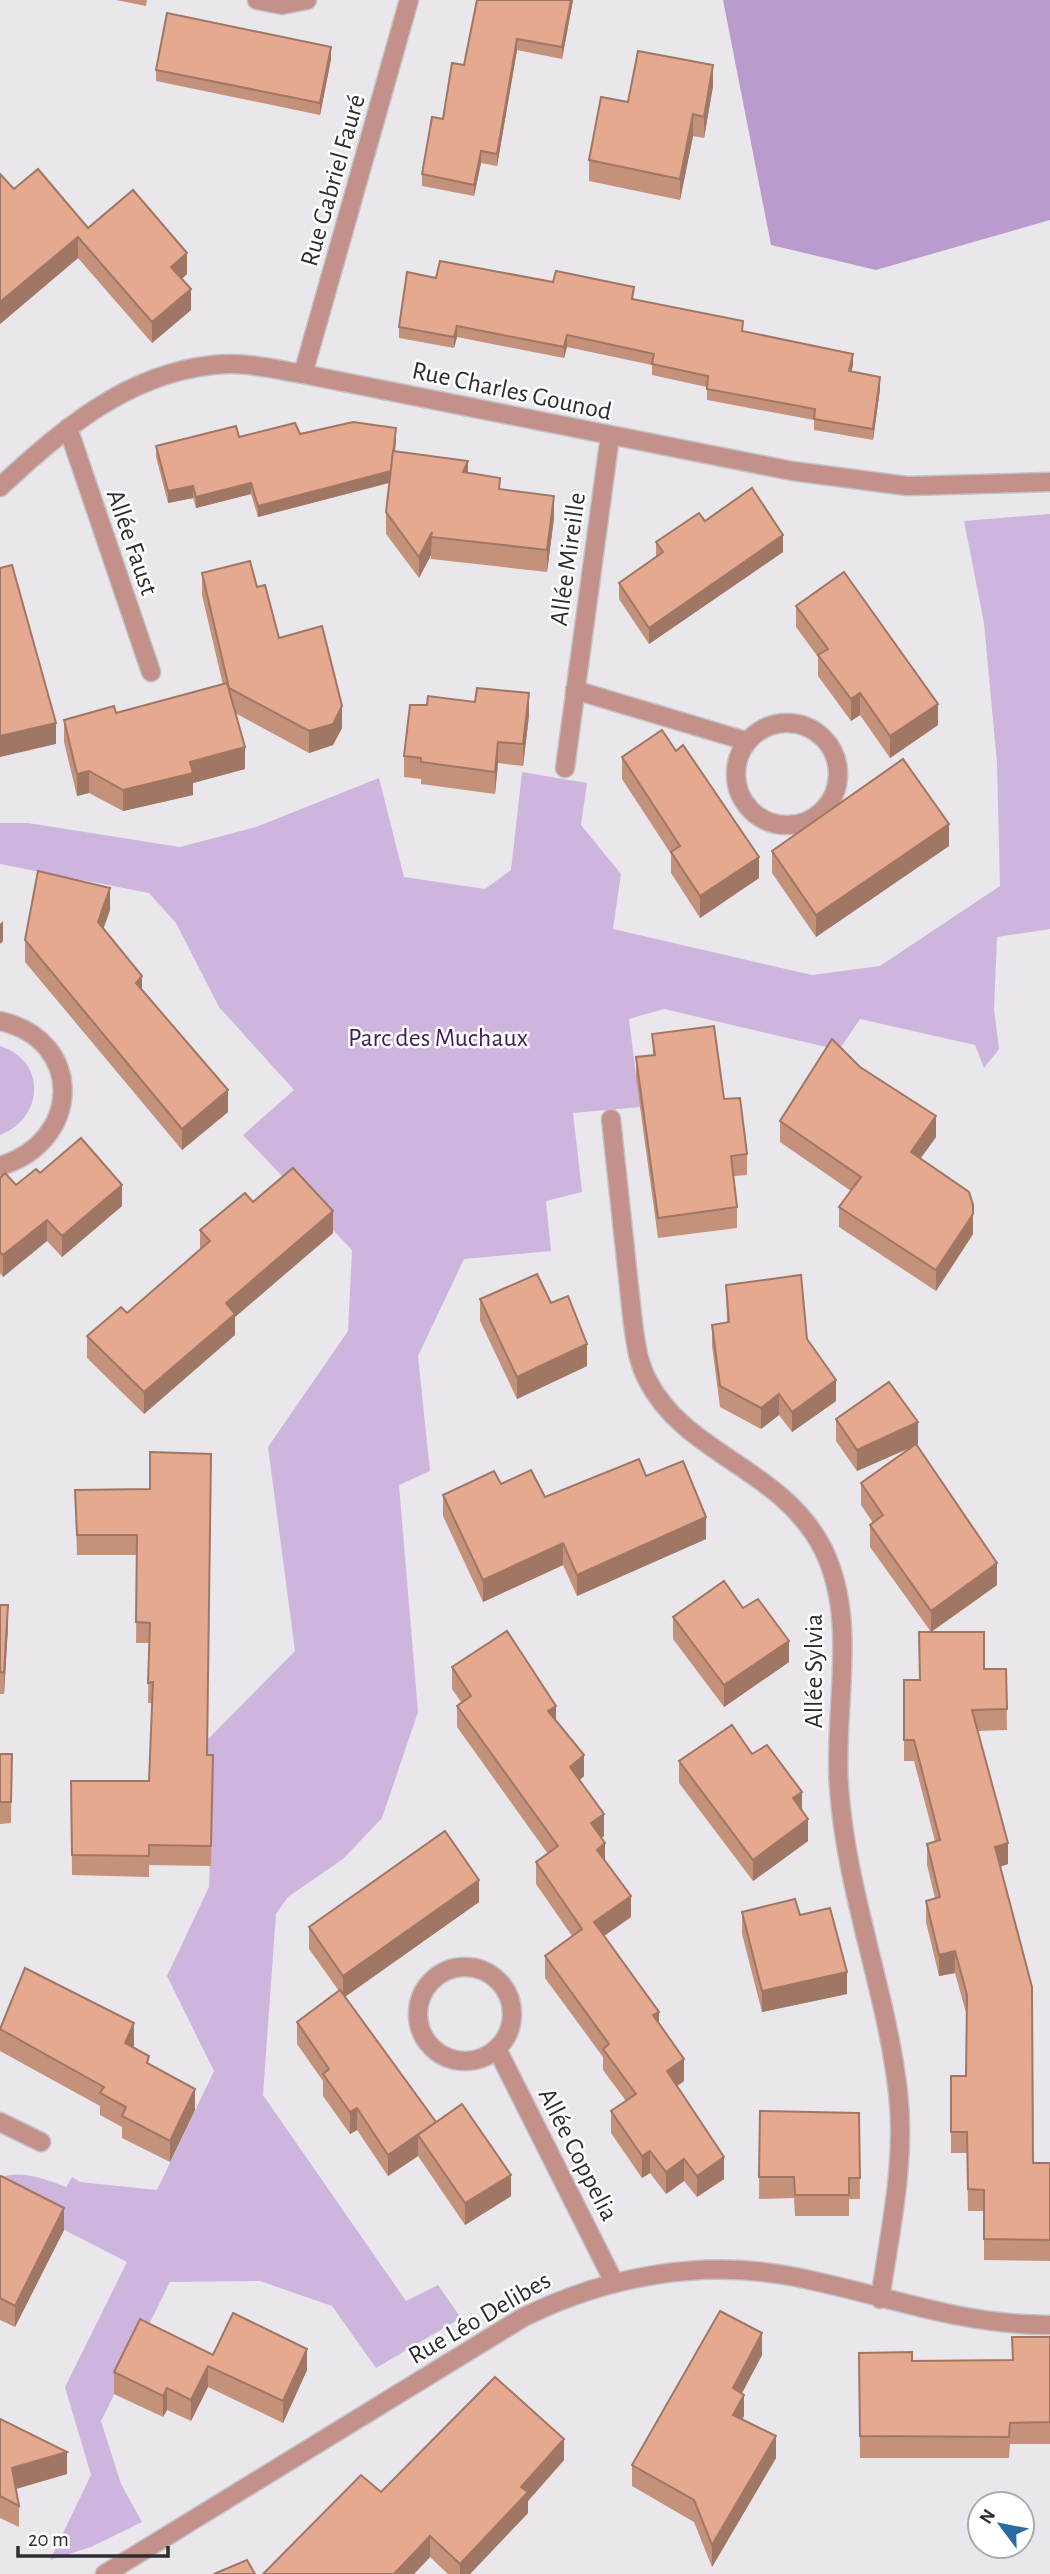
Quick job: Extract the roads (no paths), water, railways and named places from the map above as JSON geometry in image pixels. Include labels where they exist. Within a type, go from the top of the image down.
[{"type":"street","points":[[257,0],[282,5],[307,0]]},
{"type":"street","name":"Rue Gabriel Fauré","points":[[303,374],[409,0]]},
{"type":"street","name":"Rue Charles Gounod","points":[[0,487],[68,428],[119,394],[141,383],[215,364],[254,366],[303,374],[792,471],[906,486],[1050,482]]},
{"type":"street","name":"Allée Faust","points":[[68,428],[150,672]]},
{"type":"street","name":"Allée Mireille","points":[[565,768],[610,436]]},
{"type":"street","points":[[575,690],[746,741]]},
{"type":"street","points":[[792,722],[809,727],[823,737],[836,759],[837,784],[831,801],[820,814],[789,826],[771,823],[756,816],[744,804],[737,789],[734,772],[738,755],[746,741],[759,729],[776,723],[792,722]]},
{"type":"street","points":[[0,1021],[29,1032],[44,1044],[57,1066],[63,1092],[55,1126],[45,1141],[32,1153],[0,1166]]},
{"type":"street","name":"Allée Sylvia","points":[[611,1119],[637,1353],[647,1380],[663,1405],[679,1422],[762,1479],[795,1508],[824,1550],[838,1596],[838,1784],[841,1815],[853,1882],[892,2051],[898,2095],[899,2168],[880,2299]]},
{"type":"street","points":[[468,1966],[485,1970],[501,1982],[511,1998],[513,2016],[508,2034],[497,2049],[481,2059],[463,2062],[445,2057],[429,2046],[420,2030],[417,2011],[422,1993],[433,1978],[449,1969],[468,1966]]},
{"type":"street","name":"Allée Coppelia","points":[[497,2049],[614,2282]]},
{"type":"street","points":[[0,2122],[41,2142]]},
{"type":"street","name":"Rue Léo Delibes","points":[[105,2574],[522,2318],[582,2291],[614,2282],[690,2272],[749,2270],[791,2276],[973,2320],[1050,2325]]},
{"type":"park label","name":"Parc des Muchaux","points":[[438,1037]]}]
